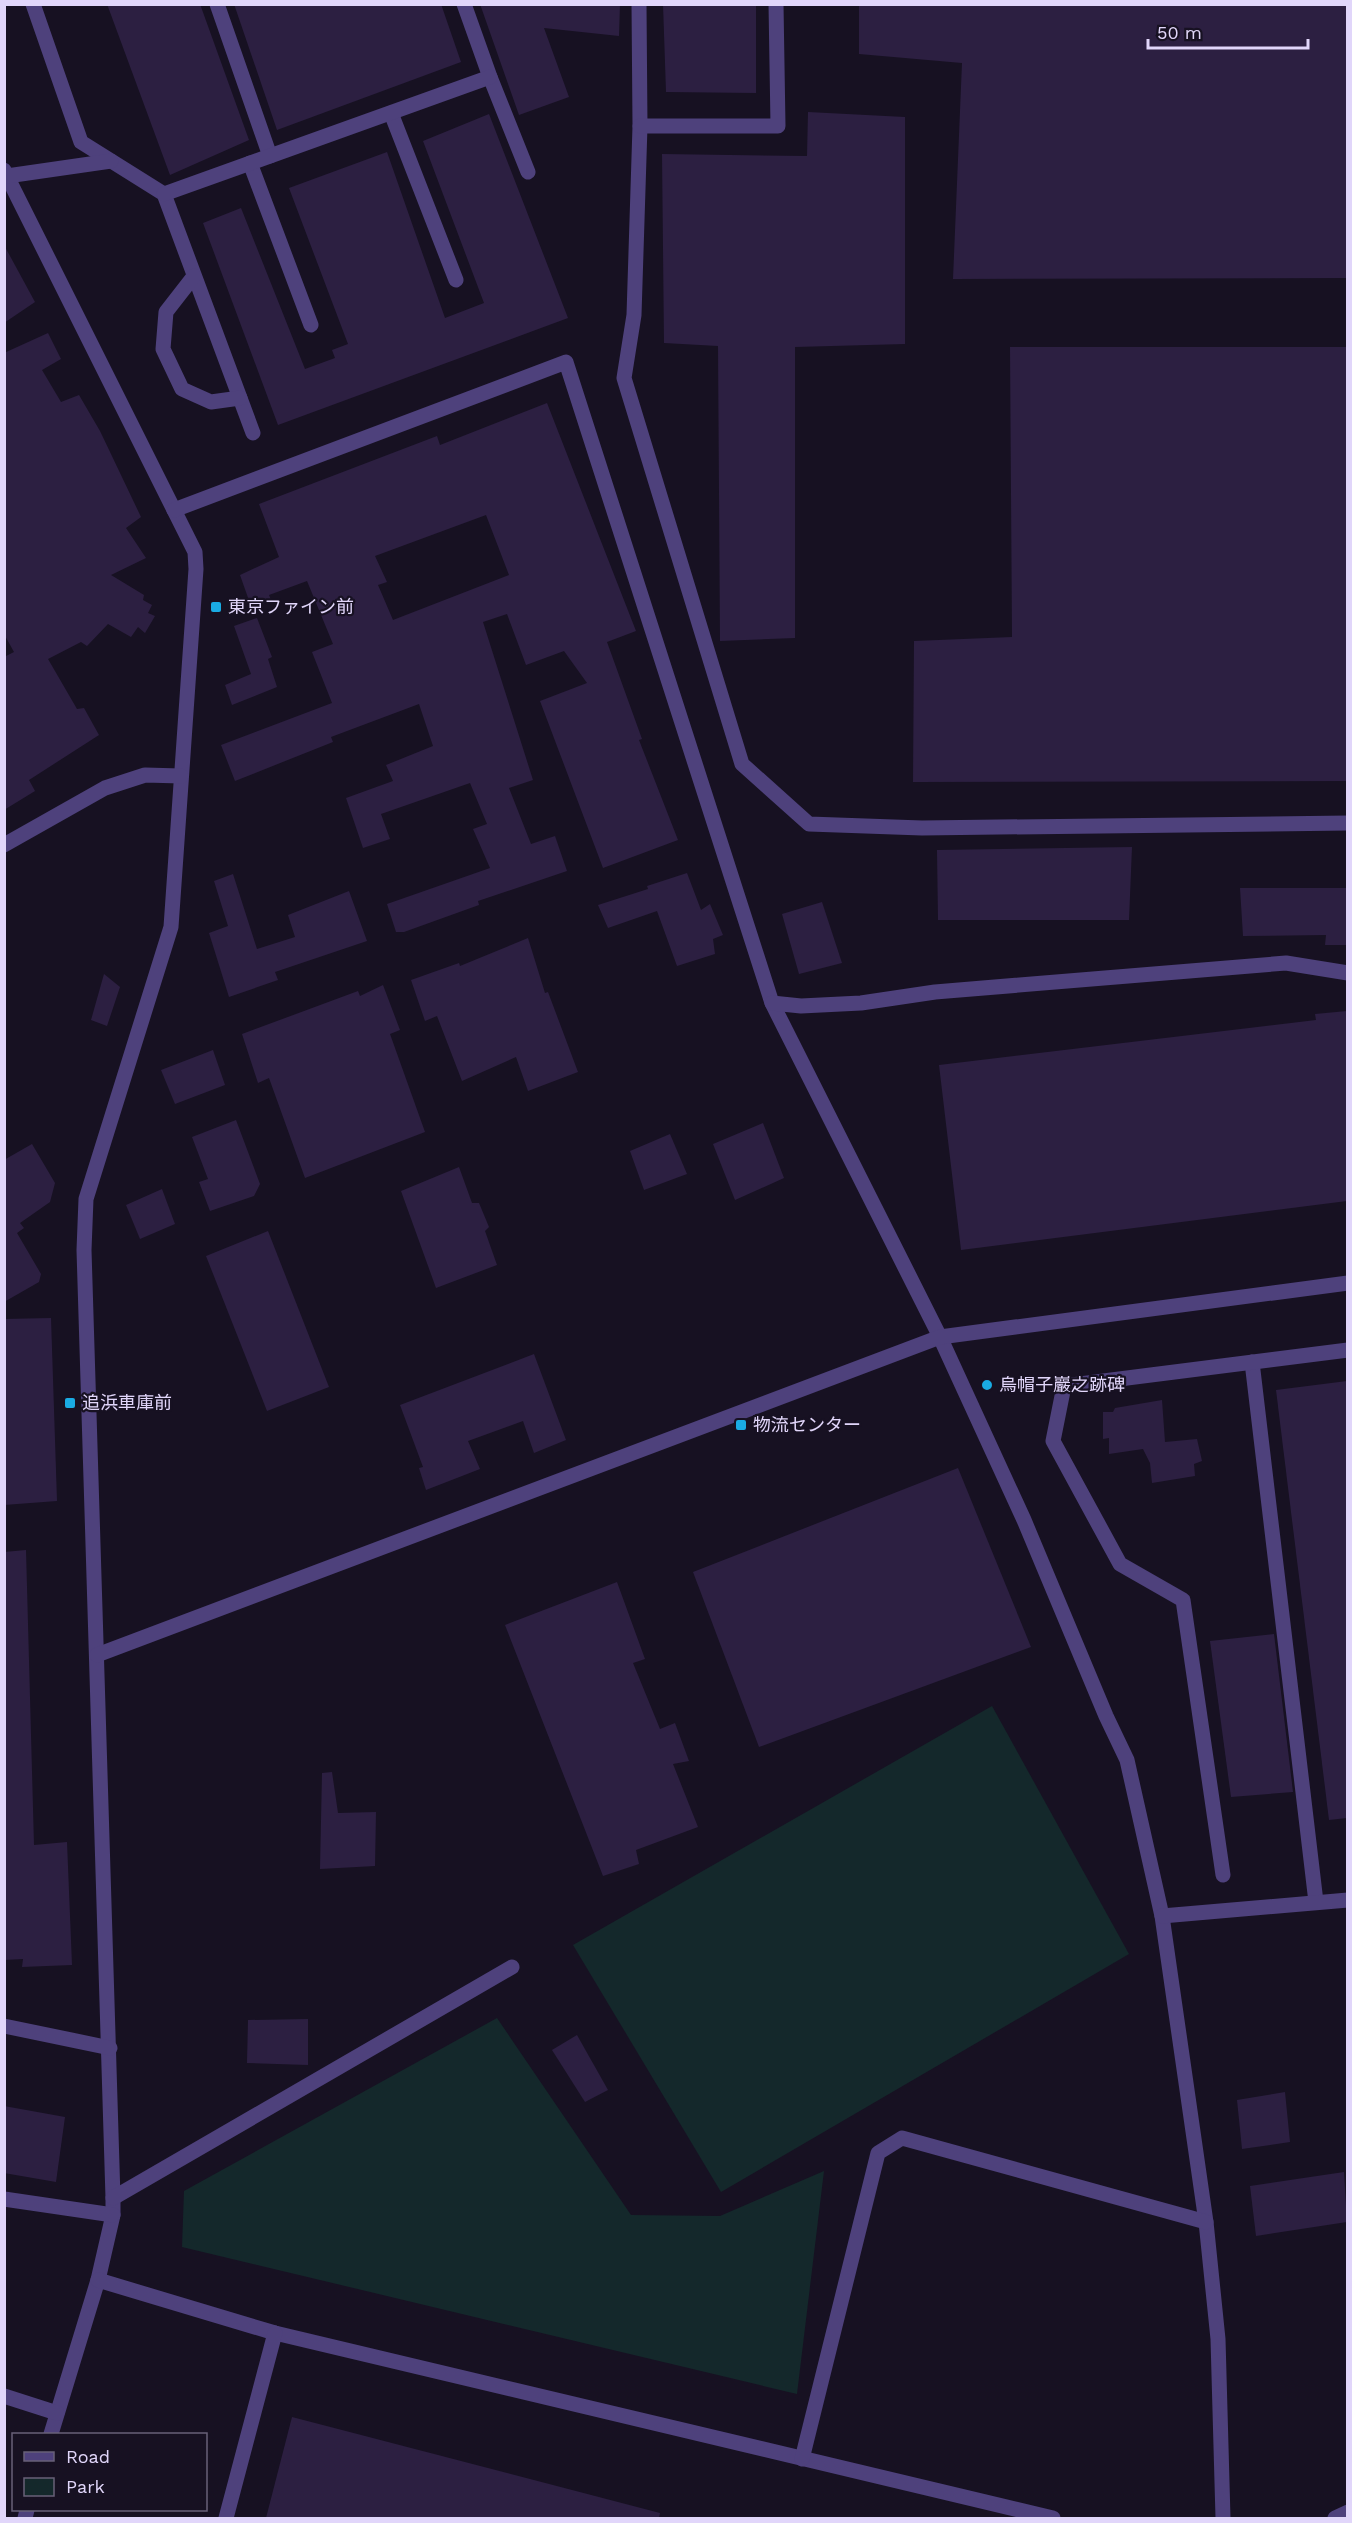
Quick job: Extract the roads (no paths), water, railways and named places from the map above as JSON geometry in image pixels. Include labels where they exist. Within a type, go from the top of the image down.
[{"type":"street","points":[[33,4],[81,142],[164,194],[253,434]]},
{"type":"street","points":[[217,4],[270,156]]},
{"type":"street","points":[[464,4],[528,172]]},
{"type":"street","points":[[639,4],[640,126],[634,315],[624,378],[742,764],[808,824],[922,828],[1347,823]]},
{"type":"street","points":[[640,126],[778,126],[776,4]]},
{"type":"street","points":[[164,194],[490,77]]},
{"type":"street","points":[[391,113],[456,280]]},
{"type":"street","points":[[51,2433],[99,2280],[113,2215],[114,2198],[84,1250],[86,1199],[171,927],[196,569],[195,552],[6,173],[111,160]]},
{"type":"street","points":[[250,163],[311,325]]},
{"type":"street","points":[[194,276],[166,312],[163,349],[182,389],[211,402],[240,398]]},
{"type":"street","points":[[174,510],[566,362],[772,1003],[940,1337],[1024,1520],[1127,1761],[1162,1916],[1206,2222],[1218,2339],[1223,2518]]},
{"type":"street","points":[[4,845],[105,788],[145,775],[182,776]]},
{"type":"street","points":[[772,1003],[801,1005],[861,1003],[935,992],[1286,963],[1347,974]]},
{"type":"street","points":[[97,1655],[940,1337],[1347,1283]]},
{"type":"street","points":[[1223,1875],[1183,1600],[1120,1564],[1053,1442],[1064,1386],[1347,1350]]},
{"type":"street","points":[[1252,1362],[1316,1902]]},
{"type":"street","points":[[1162,1916],[1347,1900]]},
{"type":"street","points":[[114,2198],[512,1968]]},
{"type":"street","points":[[4,2026],[110,2048]]},
{"type":"street","points":[[802,2459],[878,2153],[902,2138],[1206,2222]]},
{"type":"street","points":[[4,2199],[113,2215]]},
{"type":"street","points":[[99,2280],[275,2333],[1053,2518]]},
{"type":"street","points":[[226,2518],[275,2333]]},
{"type":"street","points":[[4,2397],[57,2413]]},
{"type":"street","points":[[1335,2518],[1347,2512]]},
{"type":"place","name":"東京ファイン前","points":[[216,607]]},
{"type":"place","name":"烏帽子巖之跡碑","points":[[987,1385]]},
{"type":"place","name":"追浜車庫前","points":[[70,1403]]},
{"type":"place","name":"物流センター","points":[[741,1425]]}]
